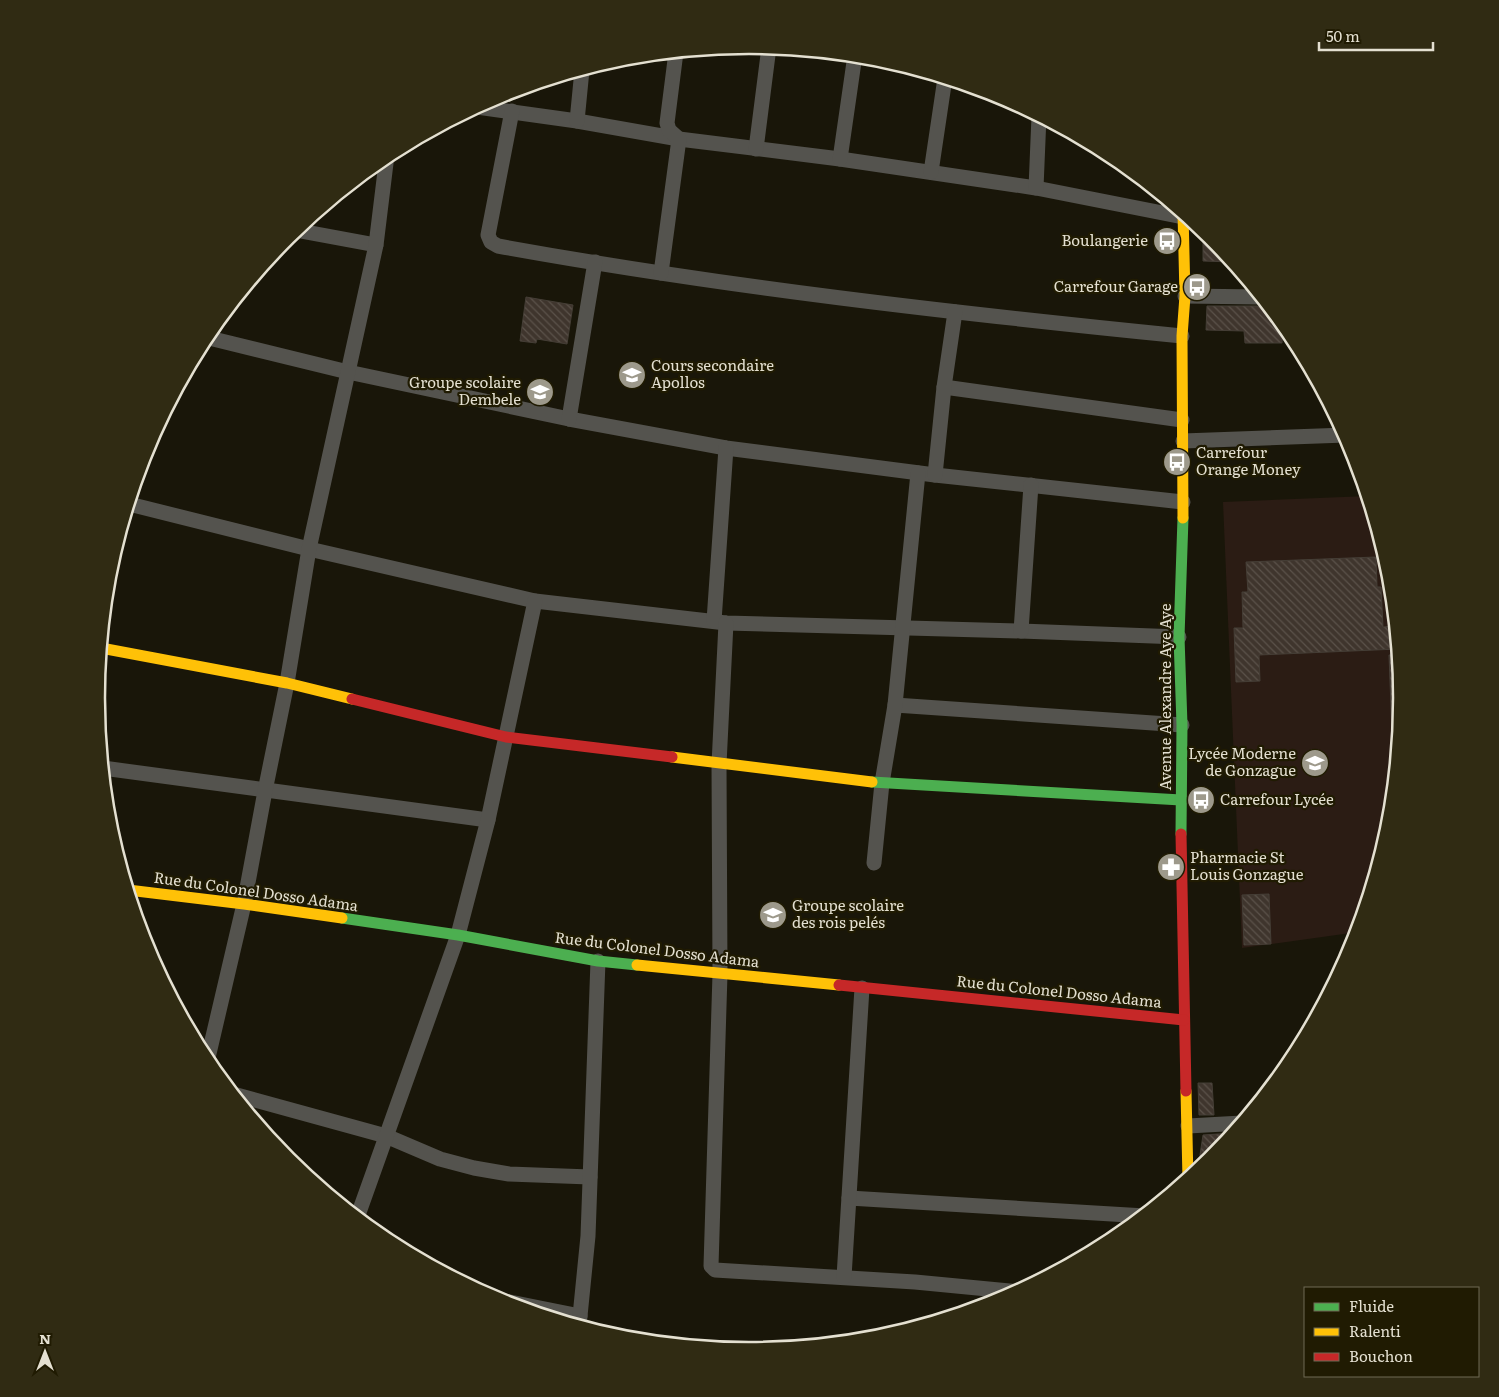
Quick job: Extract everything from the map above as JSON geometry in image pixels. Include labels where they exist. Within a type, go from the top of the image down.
[{"type":"street","points":[[756,148],[768,54]]},
{"type":"street","points":[[675,58],[667,123],[669,130],[679,139]]},
{"type":"street","points":[[840,159],[854,62]]},
{"type":"street","points":[[577,121],[581,76]]},
{"type":"street","points":[[931,172],[943,84]]},
{"type":"street","points":[[493,107],[679,139],[840,159],[1036,188],[1174,213]]},
{"type":"street","points":[[512,111],[488,235],[491,242],[498,246],[774,290],[955,312],[1182,336]]},
{"type":"street","points":[[1036,188],[1039,122]]},
{"type":"street","points":[[661,273],[679,139]]},
{"type":"street","points":[[210,1051],[244,904],[287,684],[309,549],[376,245],[386,166]]},
{"type":"street","name":"Avenue Alexandre Aye Aye","points":[[1184,223],[1185,296],[1182,336],[1183,502],[1179,637],[1182,725],[1184,1020],[1188,1170]]},
{"type":"street","points":[[305,232],[376,245]]},
{"type":"street","points":[[569,419],[595,262]]},
{"type":"street","points":[[1185,296],[1254,297]]},
{"type":"street","points":[[935,475],[944,387],[955,312]]},
{"type":"street","points":[[214,339],[348,372],[569,419],[726,448],[918,473],[1183,502]]},
{"type":"street","points":[[944,387],[1182,420]]},
{"type":"street","points":[[1183,441],[1338,435]]},
{"type":"street","points":[[726,448],[720,622],[720,974],[711,1266],[715,1270],[915,1282],[1004,1291]]},
{"type":"street","points":[[874,863],[882,783],[895,705],[918,473]]},
{"type":"street","points":[[1021,631],[1031,485]]},
{"type":"street","points":[[135,505],[309,549],[535,600],[720,622],[1179,637]]},
{"type":"street","points":[[359,1212],[458,935],[488,820],[535,600]]},
{"type":"street","points":[[107,649],[287,684],[506,737],[882,783],[1182,800]]},
{"type":"street","points":[[895,705],[1182,725]]},
{"type":"street","points":[[109,769],[488,820]]},
{"type":"street","name":"Rue du Colonel Dosso Adama","points":[[135,891],[244,904],[458,935],[598,961],[1184,1020]]},
{"type":"street","points":[[579,1320],[588,1236],[598,961]]},
{"type":"street","points":[[844,1277],[862,988]]},
{"type":"street","points":[[243,1097],[386,1136],[440,1159],[474,1168],[509,1174],[590,1177]]},
{"type":"street","points":[[1188,1126],[1234,1123]]},
{"type":"street","points":[[850,1198],[1135,1215]]},
{"type":"shaded area","name":"Lycée Moderne de Gonzague","points":[[1362,496],[1382,573],[1389,614],[1393,656],[1393,741],[1389,783],[1382,824],[1360,906],[1350,933],[1242,948],[1223,502]]},
{"type":"building","points":[[1203,241],[1223,262],[1203,261]]},
{"type":"building","points":[[526,297],[573,305],[567,344],[537,339],[536,343],[520,341]]},
{"type":"building","points":[[1207,306],[1261,306],[1282,335],[1282,343],[1245,343],[1244,331],[1206,330]]},
{"type":"building","points":[[1376,557],[1377,587],[1381,587],[1383,627],[1390,626],[1392,649],[1259,655],[1260,681],[1236,682],[1234,628],[1243,628],[1242,592],[1248,592],[1246,562]]},
{"type":"building","points":[[1389,655],[1393,656],[1393,733],[1392,733]]},
{"type":"building","points":[[1269,894],[1271,944],[1244,945],[1242,895]]},
{"type":"building","points":[[1198,1083],[1212,1083],[1214,1115],[1199,1115]]},
{"type":"building","points":[[1225,1134],[1200,1159],[1200,1155],[1203,1135]]},
{"type":"traffic: fast","points":[[1181,834],[1182,725],[1179,637],[1183,518]]},
{"type":"traffic: fast","points":[[872,782],[1181,800]]},
{"type":"traffic: fast","points":[[342,918],[458,935],[598,961],[637,965]]},
{"type":"traffic: slow","points":[[1183,222],[1185,296],[1182,336],[1183,518]]},
{"type":"traffic: slow","points":[[107,649],[287,683],[352,699]]},
{"type":"traffic: slow","points":[[672,757],[872,782]]},
{"type":"traffic: slow","points":[[135,891],[342,918]]},
{"type":"traffic: slow","points":[[637,965],[839,985]]},
{"type":"traffic: slow","points":[[1186,1091],[1188,1171]]},
{"type":"traffic: jam","points":[[352,699],[506,737],[672,757]]},
{"type":"traffic: jam","points":[[1181,834],[1186,1091]]},
{"type":"traffic: jam","points":[[839,985],[1184,1020]]},
{"type":"place","name":"Boulangerie","points":[[1167,241]]},
{"type":"place","name":"Carrefour Garage","points":[[1197,287]]},
{"type":"place","name":"Cours secondaire Apollos","points":[[632,375]]},
{"type":"place","name":"Groupe scolaire Dembele","points":[[540,392]]},
{"type":"place","name":"Carrefour Orange Money","points":[[1177,462]]},
{"type":"place","name":"Lycée Moderne de Gonzague","points":[[1315,763]]},
{"type":"place","name":"Carrefour Lycée","points":[[1201,800]]},
{"type":"place","name":"Pharmacie St Louis Gonzague","points":[[1171,867]]},
{"type":"place","name":"Groupe scolaire des rois pelés","points":[[773,915]]}]
